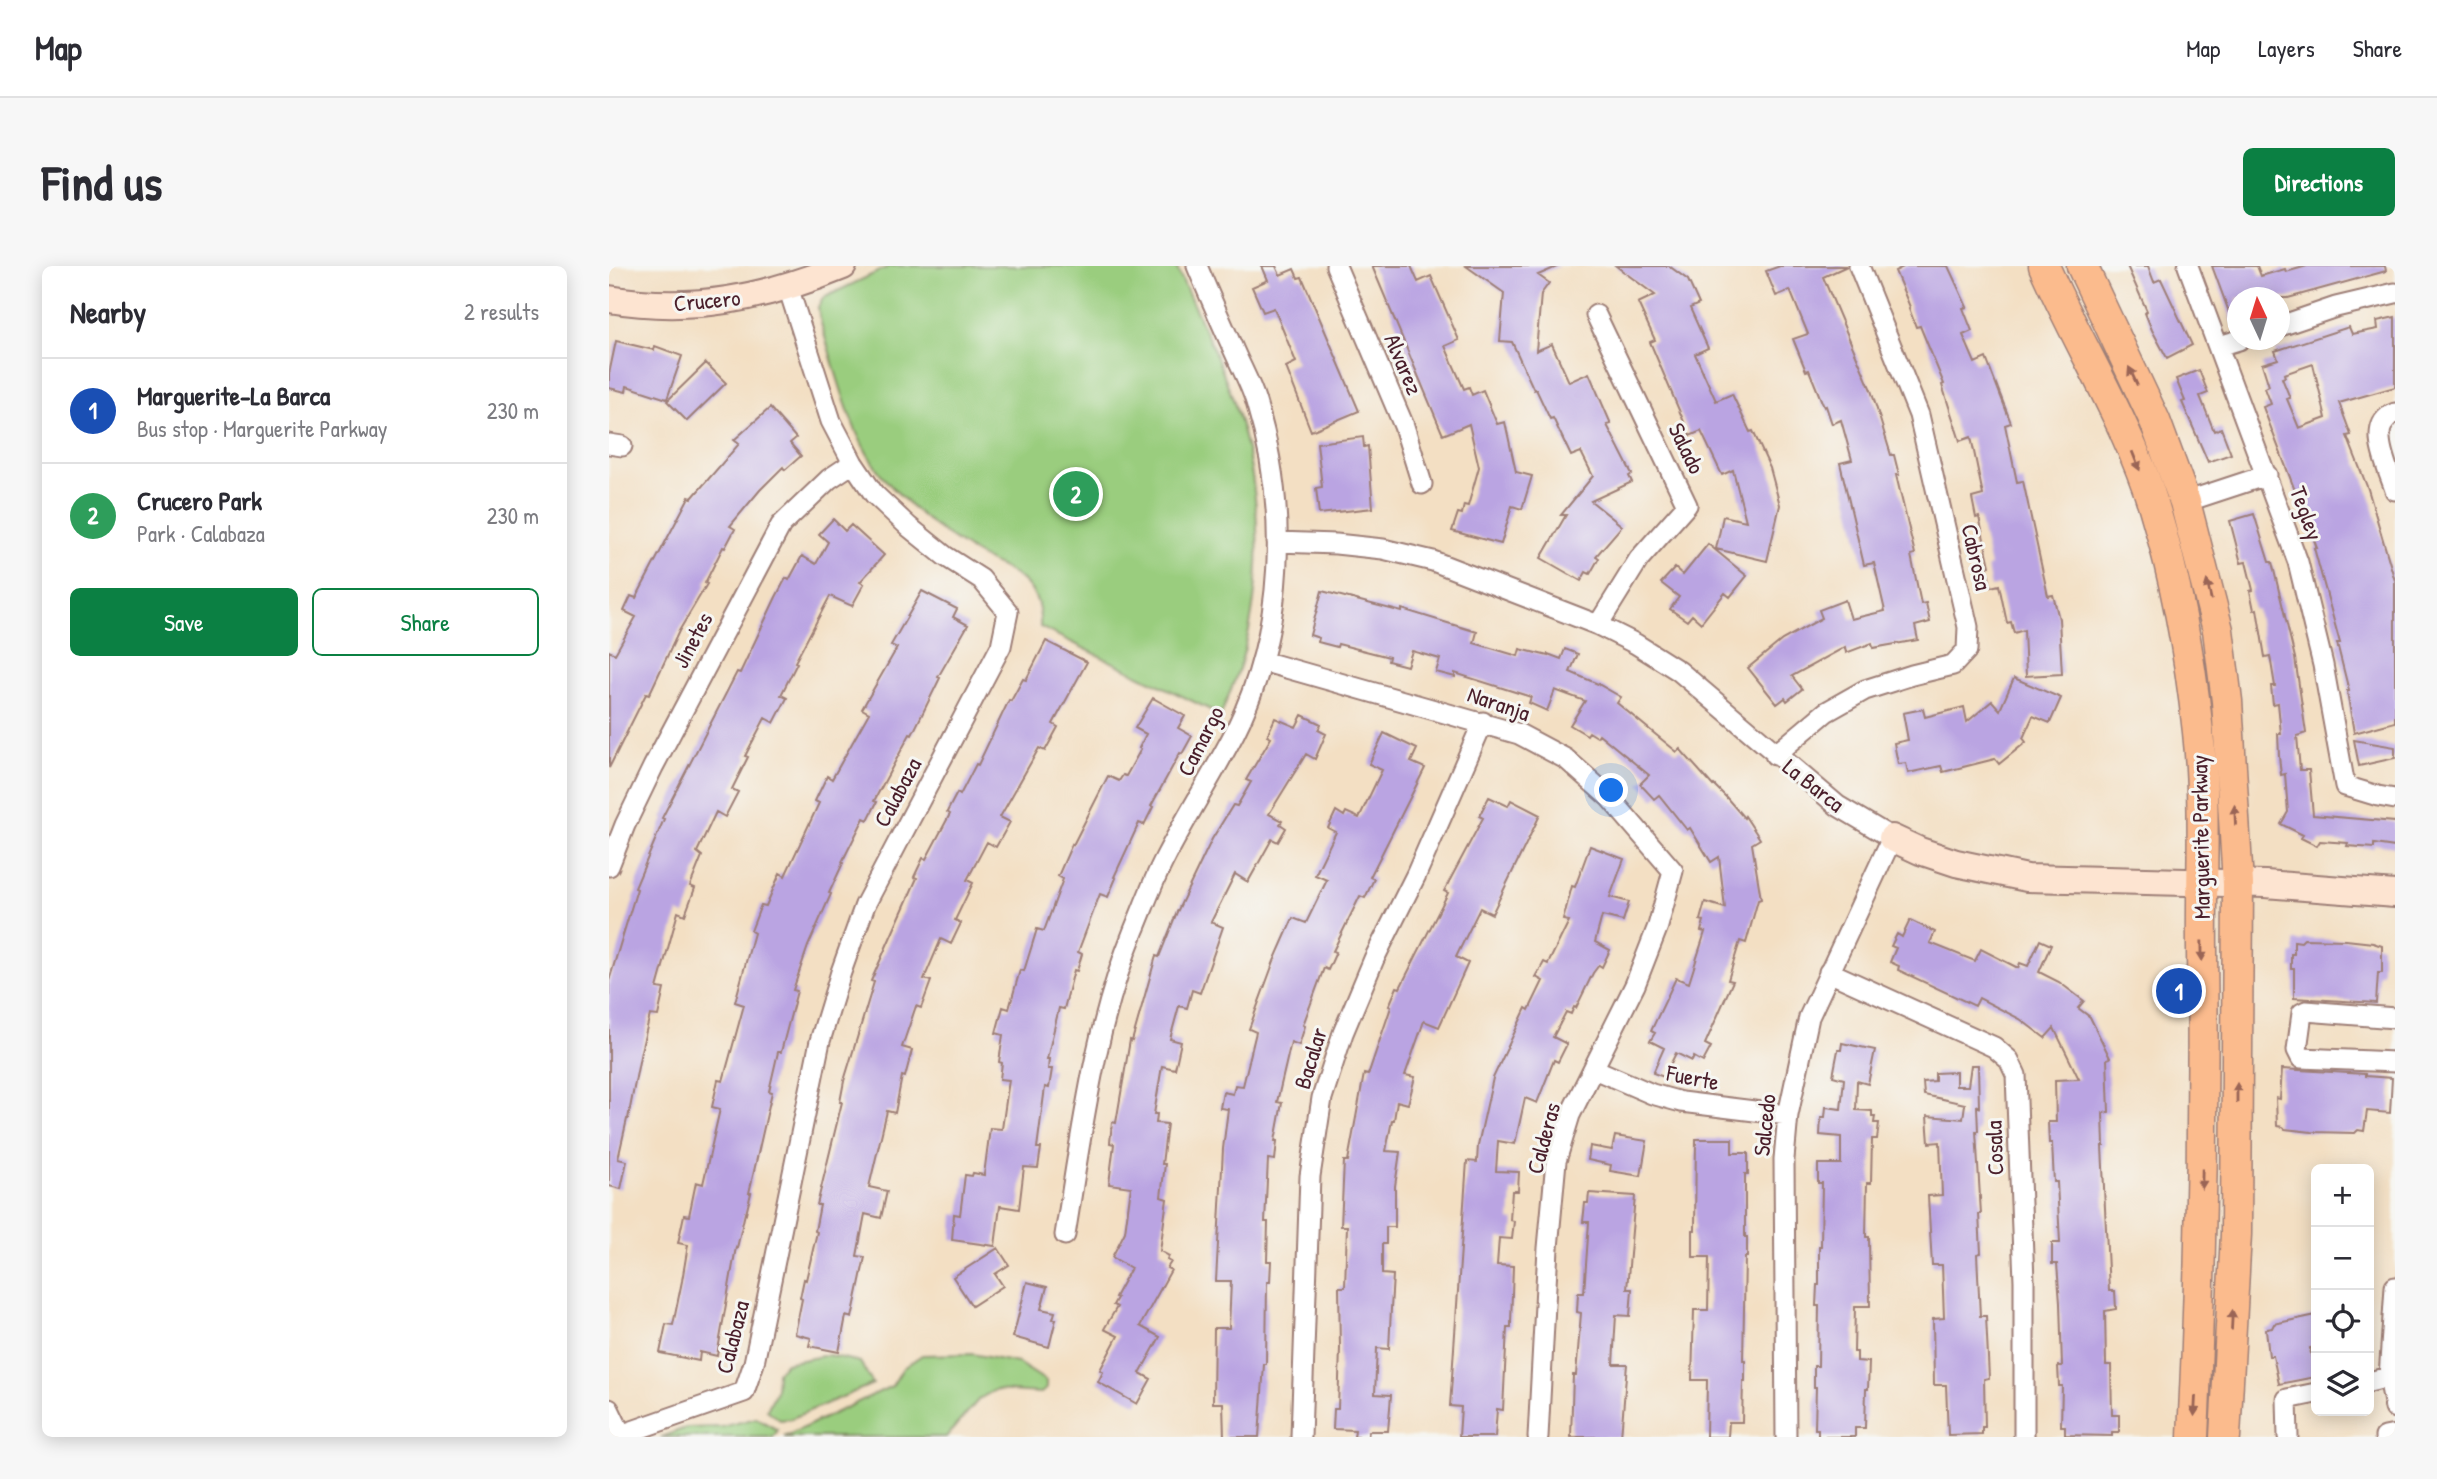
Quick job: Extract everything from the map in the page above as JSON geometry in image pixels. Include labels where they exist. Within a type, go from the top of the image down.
[{"type":"main road","name":"Marguerite Parkway","points":[[2044,266],[2131,448],[2153,505],[2184,630],[2198,733],[2202,820],[2203,1044],[2201,1253],[2193,1437]]},
{"type":"main road","name":"Marguerite Parkway","points":[[2082,266],[2155,421],[2185,502],[2218,630],[2231,750],[2238,884],[2237,1234],[2225,1437]]},
{"type":"street","name":"Crucero","points":[[609,299],[664,304],[709,304],[788,287],[843,266]]},
{"type":"street","name":"Camargo","points":[[1065,1234],[1095,1051],[1113,987],[1164,859],[1236,730],[1262,661],[1272,620],[1277,580],[1277,542],[1270,456],[1255,400],[1197,266]]},
{"type":"street","name":"Alvarez","points":[[1336,266],[1404,426],[1422,484]]},
{"type":"street","name":"Cabrosa","points":[[1775,755],[1826,712],[1865,690],[1912,674],[1953,665],[1967,650],[1968,627],[1919,415],[1859,266]]},
{"type":"street","name":"Tegley","points":[[2188,266],[2298,562],[2323,665],[2345,786],[2395,799]]},
{"type":"street","name":"Calabaza","points":[[618,1435],[744,1392],[754,1363],[820,1041],[841,972],[865,905],[1001,646],[1008,612],[981,579],[945,556],[874,494],[853,463],[831,421],[788,287]]},
{"type":"street","points":[[2290,323],[2336,307],[2395,293]]},
{"type":"street","name":"Salado","points":[[1596,315],[1687,505],[1639,559],[1598,625]]},
{"type":"street","points":[[2219,346],[2227,344]]},
{"type":"street","points":[[2395,413],[2387,416],[2381,424],[2379,436],[2395,490]]},
{"type":"street","name":"Jinetes","points":[[609,866],[653,767],[781,525],[829,479],[853,463]]},
{"type":"street","points":[[2185,502],[2267,475]]},
{"type":"street","name":"La Barca","points":[[1277,542],[1383,549],[1433,561],[1598,625],[1636,644],[1679,671],[1837,806],[1892,838],[1956,863],[2027,878],[2238,884],[2395,894]]},
{"type":"street","name":"Naranja","points":[[1262,661],[1519,734],[1566,759],[1610,797],[1673,871]]},
{"type":"street","name":"Bacalar","points":[[1301,1437],[1310,1176],[1322,1098],[1343,1033],[1374,959],[1416,875],[1483,722]]},
{"type":"street","name":"Salcedo","points":[[1786,1437],[1784,1159],[1795,1070],[1809,1017],[1892,838]]},
{"type":"street","name":"Calderas","points":[[1538,1437],[1548,1248],[1556,1161],[1570,1115],[1635,985],[1658,926],[1673,871]]},
{"type":"street","name":"Cosala","points":[[1829,972],[1993,1047],[2009,1060],[2016,1075],[2024,1280],[2024,1437]]},
{"type":"street","points":[[2395,1018],[2306,1011],[2302,1013],[2297,1050],[2301,1058],[2395,1062]]},
{"type":"street","name":"Fuerte","points":[[1594,1069],[1652,1094],[1681,1102],[1788,1115]]},
{"type":"street","points":[[2395,1287],[2389,1377],[2395,1408]]},
{"type":"street","points":[[2374,1381],[2389,1377]]},
{"type":"street","points":[[2288,1437],[2287,1399],[2311,1393]]},
{"type":"street","points":[[609,1409],[618,1435]]},
{"type":"street","points":[[2385,1437],[2395,1435]]},
{"type":"green space","points":[[890,266],[1176,266],[1236,408],[1249,457],[1256,513],[1257,571],[1250,627],[1243,655],[1221,715],[1040,627],[1037,601],[1024,582],[968,549],[933,524],[901,497],[880,473],[853,424],[818,307],[823,298]]},
{"type":"green space","points":[[972,1354],[1018,1363],[1046,1381],[1046,1389],[1041,1393],[995,1390],[979,1399],[946,1437],[784,1437],[892,1386],[903,1368],[922,1355]]},
{"type":"green space","points":[[828,1355],[860,1362],[873,1384],[790,1419],[780,1420],[767,1410],[776,1391],[777,1372],[786,1363]]},
{"type":"green space","points":[[756,1418],[778,1430],[773,1437],[661,1437],[686,1428],[722,1427]]},
{"type":"building","points":[[1262,266],[1276,266],[1280,275],[1294,269],[1298,278],[1302,277],[1359,411],[1311,431],[1286,367],[1296,362],[1274,308],[1263,312],[1252,287],[1268,280]]},
{"type":"building","points":[[1372,266],[1411,266],[1418,282],[1431,276],[1459,340],[1445,346],[1464,389],[1469,387],[1472,395],[1483,390],[1497,424],[1505,422],[1516,472],[1532,476],[1522,509],[1512,506],[1501,544],[1452,531],[1458,513],[1462,514],[1464,505],[1468,506],[1479,467],[1469,424],[1443,435]]},
{"type":"building","points":[[1466,266],[1559,266],[1538,275],[1549,283],[1541,294],[1536,351],[1552,344],[1569,382],[1589,373],[1611,424],[1607,425],[1632,474],[1629,476],[1632,482],[1591,501],[1622,526],[1596,556],[1599,558],[1590,574],[1586,572],[1581,581],[1541,558],[1566,515],[1561,515],[1593,476],[1581,452],[1571,456],[1553,418],[1550,419],[1536,389],[1534,390],[1512,342],[1500,341],[1504,293]]},
{"type":"building","points":[[1616,266],[1669,266],[1688,280],[1699,304],[1690,308],[1708,348],[1695,354],[1716,401],[1732,394],[1770,468],[1780,505],[1767,561],[1716,549],[1723,516],[1746,521],[1733,470],[1722,475],[1701,431],[1690,436],[1650,342],[1655,340],[1638,303],[1655,295]]},
{"type":"building","points":[[1780,266],[1847,266],[1823,277],[1871,390],[1891,455],[1894,455],[1899,475],[1896,475],[1915,554],[1911,555],[1921,604],[1926,603],[1930,622],[1915,626],[1918,640],[1873,648],[1872,643],[1846,653],[1845,647],[1792,676],[1802,689],[1787,701],[1785,698],[1777,704],[1748,668],[1782,640],[1822,618],[1819,610],[1845,600],[1851,619],[1885,611],[1874,563],[1864,565],[1840,463],[1852,460],[1841,420],[1832,424],[1793,339],[1808,334],[1790,290],[1776,296],[1766,271]]},
{"type":"building","points":[[1905,266],[1948,266],[1967,307],[1963,308],[1972,331],[1963,335],[1975,363],[1986,358],[2011,423],[2005,425],[2017,482],[2023,481],[2048,596],[2053,595],[2059,619],[2062,674],[2026,676],[2024,630],[2014,633],[2011,622],[2007,623],[1999,585],[1991,587],[1987,567],[1990,566],[1972,498],[1983,495],[1971,437],[1960,441],[1942,385],[1944,384],[1920,326],[1916,327],[1895,271]]},
{"type":"building","points":[[2127,266],[2148,266],[2154,282],[2161,279],[2192,345],[2167,358],[2152,330],[2145,313],[2147,311]]},
{"type":"building","points":[[2212,266],[2257,266],[2261,276],[2307,266],[2385,266],[2386,271],[2290,297],[2290,287],[2227,287],[2227,306]]},
{"type":"building","points":[[2395,317],[2395,387],[2339,403],[2351,435],[2347,436],[2368,489],[2395,581],[2395,722],[2354,733],[2349,691],[2337,643],[2340,643],[2314,548],[2317,548],[2263,407],[2271,404],[2265,388],[2269,386],[2262,364],[2278,359],[2275,351],[2290,350],[2290,346],[2349,327],[2352,334],[2378,329],[2377,321]],"holes":[[[2313,364],[2326,418],[2299,428],[2282,378],[2285,377],[2284,374]]]},
{"type":"building","points":[[616,341],[654,350],[655,346],[682,356],[667,399],[627,386],[626,392],[609,388]]},
{"type":"building","points":[[706,363],[726,383],[687,421],[667,401]]},
{"type":"building","points":[[2199,370],[2208,393],[2200,396],[2214,431],[2221,428],[2231,454],[2208,462],[2182,402],[2185,401],[2176,379]]},
{"type":"building","points":[[770,408],[796,438],[790,443],[801,456],[785,470],[783,467],[730,526],[735,529],[725,548],[723,547],[705,583],[707,584],[679,631],[649,695],[646,694],[609,768],[609,651],[615,654],[636,617],[624,611],[631,596],[636,598],[689,497],[692,498],[739,444],[734,440]]},
{"type":"building","points":[[1363,437],[1364,447],[1368,446],[1373,508],[1319,514],[1316,488],[1322,487],[1317,443]]},
{"type":"building","points":[[2254,514],[2269,562],[2272,562],[2295,658],[2306,733],[2297,736],[2300,770],[2309,770],[2313,815],[2395,822],[2395,847],[2374,844],[2374,848],[2347,846],[2348,843],[2320,841],[2317,846],[2281,824],[2288,812],[2285,774],[2281,775],[2279,756],[2278,734],[2281,734],[2278,703],[2273,704],[2271,686],[2275,686],[2270,656],[2265,657],[2246,562],[2241,563],[2230,521]]},
{"type":"building","points":[[833,519],[845,531],[851,525],[884,555],[860,582],[864,584],[852,606],[830,596],[781,695],[787,698],[774,723],[765,718],[745,756],[748,757],[732,789],[738,792],[725,817],[716,812],[697,852],[702,856],[690,886],[695,888],[685,915],[678,912],[657,988],[664,989],[658,1016],[650,1015],[641,1051],[618,1159],[627,1161],[621,1189],[609,1186],[609,981],[637,889],[635,888],[664,819],[662,818],[737,672],[740,673],[786,578],[789,580],[802,556],[816,564],[828,542],[819,534]]},
{"type":"building","points":[[1708,544],[1747,576],[1730,597],[1725,593],[1701,623],[1692,615],[1687,621],[1670,609],[1679,597],[1661,583],[1675,568],[1683,575]]},
{"type":"building","points":[[922,591],[957,609],[953,617],[968,625],[938,677],[940,678],[912,735],[910,734],[874,801],[877,802],[868,820],[864,818],[842,862],[808,946],[793,990],[797,991],[769,1091],[772,1092],[751,1193],[736,1247],[717,1356],[700,1352],[699,1361],[660,1353],[666,1324],[673,1325],[682,1281],[688,1245],[678,1243],[684,1215],[689,1216],[696,1182],[703,1184],[720,1109],[712,1107],[718,1080],[723,1081],[744,1005],[735,1002],[754,933],[751,931],[761,905],[766,906],[780,873],[785,876],[819,803],[815,801],[827,776],[832,779],[869,713],[862,709],[897,648],[891,645]]},
{"type":"building","points":[[1322,591],[1402,612],[1402,609],[1477,632],[1474,643],[1518,656],[1520,649],[1561,659],[1565,649],[1578,654],[1570,672],[1621,697],[1617,703],[1677,752],[1680,749],[1744,818],[1745,816],[1760,839],[1752,844],[1761,899],[1758,900],[1746,943],[1740,941],[1728,980],[1733,981],[1705,1044],[1711,1047],[1703,1062],[1694,1057],[1692,1061],[1676,1053],[1664,1077],[1653,1073],[1664,1048],[1650,1041],[1655,1033],[1651,1031],[1676,978],[1689,983],[1705,932],[1701,931],[1704,921],[1700,920],[1705,902],[1725,908],[1719,857],[1711,862],[1690,828],[1687,830],[1659,795],[1654,799],[1640,784],[1649,775],[1599,734],[1597,737],[1589,732],[1587,735],[1570,725],[1585,701],[1555,690],[1547,711],[1529,703],[1531,697],[1455,673],[1455,677],[1436,672],[1440,659],[1412,651],[1407,666],[1388,661],[1389,657],[1338,644],[1337,647],[1318,642],[1319,638],[1310,635]]},
{"type":"building","points":[[1046,641],[1087,662],[1053,724],[1058,727],[1045,751],[1039,748],[1000,817],[1010,822],[996,847],[987,842],[967,880],[973,883],[955,920],[961,923],[951,944],[941,939],[924,979],[931,981],[921,1008],[916,1006],[902,1047],[912,1050],[905,1077],[902,1076],[895,1113],[887,1111],[869,1187],[887,1191],[881,1218],[865,1214],[857,1256],[865,1257],[852,1318],[846,1316],[839,1352],[809,1346],[811,1338],[795,1334],[802,1299],[800,1298],[817,1232],[820,1205],[817,1205],[842,1102],[844,1081],[874,982],[871,981],[917,878],[914,877],[923,858],[926,859],[950,814],[947,812],[957,793],[960,795],[976,764],[978,765],[1009,700],[1011,701],[1023,679],[1026,680]]},
{"type":"building","points":[[2014,678],[2061,698],[2050,723],[2033,716],[2023,738],[2026,742],[1999,764],[1995,759],[1943,772],[1941,766],[1908,773],[1906,763],[1898,764],[1894,743],[1908,740],[1903,713],[1923,709],[1925,717],[1964,707],[1967,722],[1992,701],[2000,710]]},
{"type":"building","points":[[1153,698],[1185,716],[1178,728],[1192,736],[1151,806],[1153,807],[1144,825],[1139,823],[1114,877],[1116,878],[1108,897],[1100,894],[1078,952],[1082,954],[1077,971],[1074,970],[1064,1009],[1059,1008],[1047,1059],[1048,1069],[1052,1069],[1049,1088],[1045,1087],[1037,1148],[1041,1148],[1038,1168],[1024,1167],[1019,1209],[1000,1206],[995,1246],[952,1240],[954,1214],[960,1215],[965,1175],[984,1175],[990,1128],[1002,1129],[1009,1080],[1000,1079],[1002,1063],[999,1062],[1003,1035],[996,1033],[1003,1007],[1009,1009],[1020,970],[1024,971],[1037,929],[1044,931],[1063,879],[1058,876],[1108,776],[1119,781],[1123,775],[1126,776],[1141,749],[1139,748],[1146,734],[1135,728]]},
{"type":"building","points":[[1302,715],[1321,724],[1318,730],[1326,734],[1315,759],[1306,754],[1269,814],[1282,821],[1280,824],[1286,828],[1278,842],[1272,839],[1248,882],[1235,874],[1211,922],[1223,927],[1200,993],[1192,990],[1187,1008],[1179,1006],[1170,1039],[1181,1042],[1175,1069],[1162,1066],[1154,1114],[1157,1114],[1156,1123],[1167,1124],[1161,1197],[1167,1199],[1160,1251],[1169,1256],[1167,1260],[1171,1262],[1167,1268],[1171,1270],[1140,1326],[1160,1337],[1140,1373],[1151,1379],[1137,1404],[1098,1382],[1103,1372],[1100,1370],[1118,1336],[1104,1329],[1117,1307],[1113,1305],[1117,1298],[1115,1297],[1131,1268],[1112,1257],[1125,1232],[1131,1187],[1109,1184],[1114,1144],[1110,1143],[1112,1122],[1116,1123],[1130,1040],[1132,1041],[1156,956],[1159,957],[1212,839],[1251,782],[1246,780],[1271,738],[1267,736],[1275,718],[1296,727]]},
{"type":"building","points":[[1384,733],[1417,749],[1411,762],[1425,768],[1370,877],[1374,879],[1365,898],[1360,896],[1333,951],[1336,952],[1328,970],[1324,968],[1303,1025],[1305,1026],[1299,1045],[1291,1042],[1277,1102],[1282,1103],[1275,1141],[1275,1160],[1268,1159],[1265,1222],[1268,1222],[1267,1261],[1271,1261],[1270,1282],[1267,1282],[1266,1364],[1259,1437],[1224,1437],[1223,1403],[1213,1403],[1214,1328],[1229,1328],[1231,1281],[1216,1281],[1223,1149],[1228,1109],[1220,1108],[1223,1092],[1233,1094],[1235,1085],[1243,1086],[1256,1032],[1249,1029],[1274,961],[1293,918],[1306,923],[1327,880],[1315,875],[1336,832],[1328,828],[1336,811],[1344,816],[1346,812],[1359,818],[1382,770],[1369,764]]},
{"type":"building","points":[[2354,740],[2395,747],[2395,758],[2359,766]]},
{"type":"building","points":[[1489,797],[1508,806],[1511,800],[1540,815],[1492,914],[1480,908],[1456,957],[1468,963],[1439,1027],[1424,1021],[1405,1075],[1415,1077],[1408,1104],[1397,1101],[1386,1151],[1400,1152],[1395,1186],[1395,1227],[1386,1227],[1386,1244],[1382,1244],[1382,1274],[1393,1275],[1389,1349],[1377,1348],[1375,1394],[1391,1395],[1388,1431],[1369,1431],[1368,1437],[1354,1437],[1355,1430],[1333,1429],[1334,1409],[1338,1409],[1339,1287],[1345,1287],[1347,1226],[1341,1226],[1344,1161],[1348,1161],[1364,1074],[1368,1075],[1391,1007],[1389,1006],[1448,893],[1444,891],[1483,818],[1479,816]]},
{"type":"building","points":[[1590,846],[1624,859],[1610,897],[1629,902],[1623,921],[1602,916],[1595,942],[1610,950],[1602,967],[1599,965],[1593,973],[1576,1008],[1574,1007],[1571,1014],[1566,1012],[1553,1037],[1567,1044],[1558,1062],[1554,1060],[1537,1103],[1525,1098],[1515,1144],[1498,1141],[1496,1171],[1519,1172],[1518,1191],[1512,1191],[1512,1239],[1499,1238],[1497,1265],[1513,1266],[1511,1327],[1507,1327],[1503,1410],[1497,1409],[1495,1437],[1459,1437],[1461,1407],[1450,1406],[1467,1161],[1477,1162],[1478,1145],[1493,1078],[1526,1008],[1529,1010],[1543,981],[1536,977],[1544,962],[1548,964],[1569,921],[1563,920],[1572,886],[1575,887]]},
{"type":"building","points":[[1910,920],[1935,932],[1930,943],[1975,961],[1981,949],[2018,968],[2020,963],[2028,966],[2040,940],[2051,945],[2039,972],[2059,982],[2084,1001],[2078,1008],[2090,1017],[2110,1058],[2107,1059],[2109,1112],[2103,1113],[2102,1146],[2109,1291],[2115,1291],[2116,1309],[2105,1311],[2106,1365],[2111,1365],[2112,1415],[2119,1415],[2119,1432],[2112,1432],[2112,1436],[2065,1435],[2065,1426],[2061,1426],[2062,1386],[2059,1386],[2058,1366],[2062,1366],[2060,1303],[2057,1264],[2052,1264],[2052,1243],[2060,1243],[2057,1182],[2054,1182],[2048,1122],[2056,1122],[2055,1080],[2079,1079],[2054,1028],[2045,1038],[2020,1019],[1979,998],[1975,1006],[1898,970],[1899,966],[1890,962],[1896,948],[1891,946],[1897,934],[1902,937]]},
{"type":"building","points":[[2304,939],[2346,940],[2382,946],[2382,973],[2378,973],[2376,1003],[2294,998],[2291,954],[2294,954],[2294,941],[2301,942]]},
{"type":"building","points":[[1842,1043],[1875,1050],[1868,1084],[1857,1081],[1856,1110],[1872,1111],[1872,1116],[1875,1116],[1874,1123],[1879,1123],[1877,1139],[1872,1139],[1871,1183],[1867,1183],[1866,1237],[1869,1237],[1870,1306],[1855,1306],[1854,1352],[1857,1352],[1857,1361],[1869,1362],[1868,1389],[1865,1428],[1855,1428],[1855,1437],[1818,1437],[1818,1429],[1815,1429],[1814,1366],[1818,1366],[1819,1306],[1816,1306],[1822,1183],[1818,1183],[1818,1164],[1841,1164],[1841,1137],[1820,1135],[1821,1117],[1825,1117],[1826,1107],[1841,1109],[1844,1079],[1833,1076]]},
{"type":"building","points":[[1971,1065],[1978,1065],[1979,1107],[1977,1106],[1976,1131],[1981,1253],[1977,1254],[1980,1316],[1986,1316],[1989,1378],[1984,1379],[1985,1427],[1982,1427],[1982,1434],[1948,1435],[1946,1385],[1934,1385],[1933,1319],[1944,1318],[1942,1265],[1932,1265],[1928,1196],[1942,1195],[1940,1142],[1929,1143],[1927,1116],[1963,1119],[1965,1104],[1924,1095],[1923,1082],[1935,1081],[1935,1073],[1956,1072],[1956,1086],[1968,1086]]},
{"type":"building","points":[[2282,1069],[2392,1078],[2390,1113],[2367,1111],[2364,1131],[2358,1130],[2355,1133],[2312,1132],[2277,1126],[2276,1098],[2280,1099]]},
{"type":"building","points":[[1615,1136],[1647,1141],[1641,1176],[1610,1171],[1611,1165],[1588,1160],[1590,1146],[1612,1150]]},
{"type":"building","points":[[1696,1139],[1732,1139],[1732,1153],[1748,1153],[1748,1174],[1745,1174],[1745,1381],[1742,1422],[1729,1422],[1728,1437],[1706,1437],[1707,1380],[1692,1380],[1694,1310],[1708,1310],[1709,1257],[1693,1257]]},
{"type":"building","points":[[1589,1193],[1635,1196],[1627,1289],[1632,1289],[1630,1316],[1616,1315],[1613,1364],[1627,1364],[1621,1437],[1571,1437],[1573,1375],[1576,1375],[1581,1313],[1577,1312],[1578,1293],[1584,1293],[1589,1222],[1583,1222]]},
{"type":"building","points":[[998,1248],[1009,1265],[995,1274],[1003,1286],[972,1306],[953,1277]]},
{"type":"building","points":[[1027,1282],[1047,1287],[1041,1309],[1055,1312],[1053,1319],[1056,1319],[1049,1347],[1013,1337]]},
{"type":"building","points":[[2311,1316],[2311,1378],[2279,1384],[2273,1356],[2269,1356],[2266,1329],[2272,1328],[2274,1324]]},
{"type":"place","name":"Crucero Park","points":[[1076,494]]},
{"type":"place","name":"Marguerite-La Barca","points":[[2179,991]]}]
